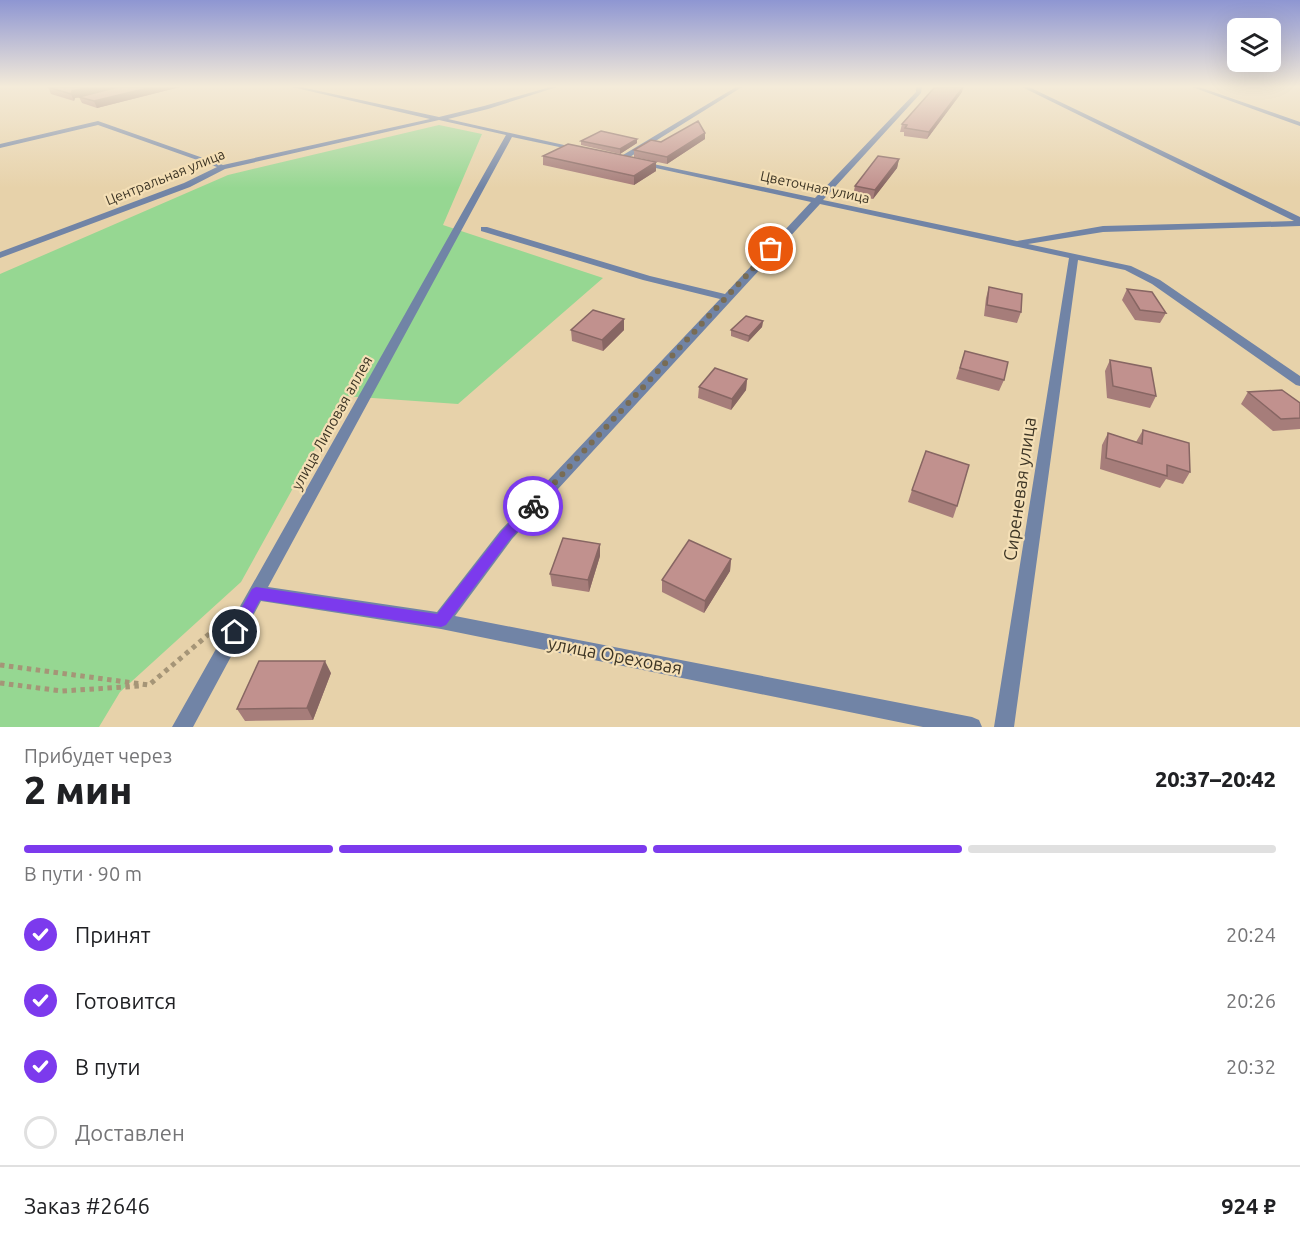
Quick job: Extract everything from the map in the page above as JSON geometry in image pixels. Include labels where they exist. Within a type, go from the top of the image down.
[{"type":"street","name":"Центральная улица","points":[[0,255],[188,185],[223,167],[424,121]]},
{"type":"street","points":[[450,121],[588,151]]},
{"type":"street","points":[[622,158],[683,121]]},
{"type":"street","points":[[441,621],[506,535],[891,121]]},
{"type":"street","points":[[1094,121],[1300,222]]},
{"type":"street","points":[[0,146],[98,123],[223,167]]},
{"type":"street","name":"улица Липовая аллея","points":[[183,727],[510,134]]},
{"type":"street","name":"Цветочная улица","points":[[610,156],[1011,244],[1111,263],[1144,275],[1300,382]]},
{"type":"street","points":[[1011,244],[1102,229],[1300,222]]},
{"type":"street","points":[[484,229],[647,278],[726,297]]},
{"type":"street","name":"Сиреневая улица","points":[[1004,727],[1074,256]]},
{"type":"street","name":"улица Ореховая","points":[[256,593],[441,621],[972,727]]},
{"type":"path","points":[[0,683],[62,691],[149,685],[220,624]]},
{"type":"path","points":[[0,664],[149,685]]},
{"type":"green space","points":[[439,125],[482,134],[443,225],[603,278],[458,404],[344,396],[241,582],[120,692],[99,727],[0,727],[0,274],[228,175]]},
{"type":"building","points":[[698,121],[705,133],[667,157],[634,150],[651,140],[661,142]]},
{"type":"building","points":[[905,121],[937,121],[929,132],[905,128],[907,125],[902,124]]},
{"type":"building","points":[[601,131],[637,139],[620,149],[581,141]]},
{"type":"building","points":[[568,144],[656,162],[634,176],[543,156]]},
{"type":"building","points":[[878,156],[899,159],[875,190],[855,186]]},
{"type":"building","points":[[989,287],[1022,294],[1021,312],[987,305]]},
{"type":"building","points":[[1127,289],[1152,292],[1166,313],[1140,310]]},
{"type":"building","points":[[593,310],[624,319],[602,340],[571,330]]},
{"type":"building","points":[[746,316],[763,321],[749,336],[731,330]]},
{"type":"building","points":[[965,351],[1008,362],[1004,380],[960,368]]},
{"type":"building","points":[[1110,360],[1151,368],[1156,396],[1113,386]]},
{"type":"building","points":[[715,368],[747,379],[732,399],[699,387]]},
{"type":"building","points":[[1282,390],[1300,403],[1300,418],[1281,419],[1248,392]]},
{"type":"building","points":[[1143,430],[1189,443],[1190,472],[1167,465],[1167,476],[1106,458],[1108,433],[1142,444]]},
{"type":"building","points":[[926,451],[969,465],[957,506],[912,490]]},
{"type":"building","points":[[563,538],[600,544],[588,580],[550,574]]},
{"type":"building","points":[[689,540],[731,559],[705,601],[662,580]]},
{"type":"building","points":[[259,661],[325,661],[307,708],[237,709]]},
{"type":"way so far","points":[[533,506],[771,249]]},
{"type":"route","points":[[235,632],[256,593],[441,621],[506,535],[533,506]]}]
